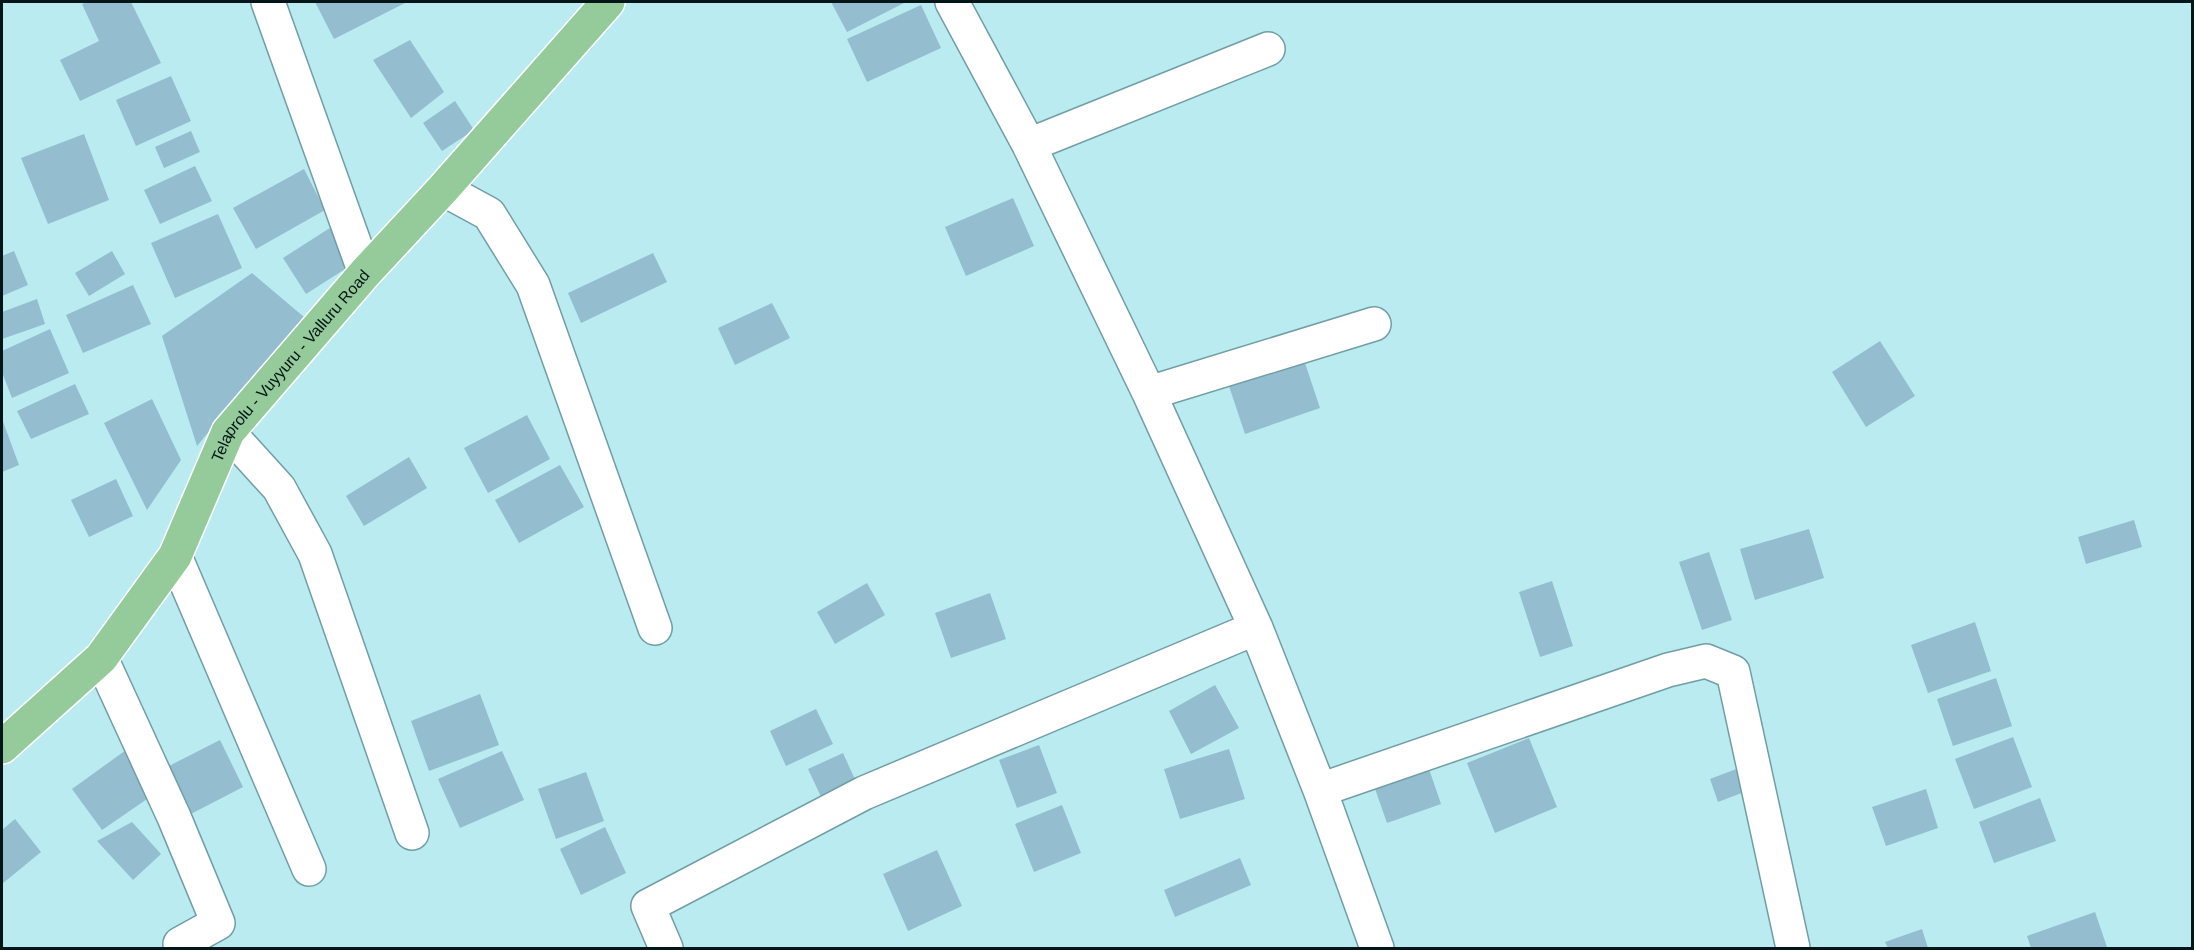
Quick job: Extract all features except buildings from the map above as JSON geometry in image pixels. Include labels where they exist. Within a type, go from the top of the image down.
[{"type":"main road","name":"Telaprolu - Vuyyuru - Valluru Road","points":[[2,747],[101,658],[175,556],[228,432],[365,273],[443,189],[608,2]]},
{"type":"street","points":[[268,2],[365,273]]},
{"type":"street","points":[[952,2],[1029,145],[1149,393],[1256,628],[1320,790],[1377,948]]},
{"type":"street","points":[[1029,145],[1268,49]]},
{"type":"street","points":[[443,189],[489,214],[533,285],[655,628]]},
{"type":"street","points":[[1149,393],[1374,324]]},
{"type":"street","points":[[228,432],[279,488],[315,554],[412,833]]},
{"type":"street","points":[[175,556],[309,869]]},
{"type":"street","points":[[666,948],[648,906],[864,793],[1256,628]]},
{"type":"street","points":[[101,658],[174,817],[218,923],[180,944]]},
{"type":"street","points":[[1320,790],[1668,670],[1706,661],[1733,672],[1793,948]]}]
